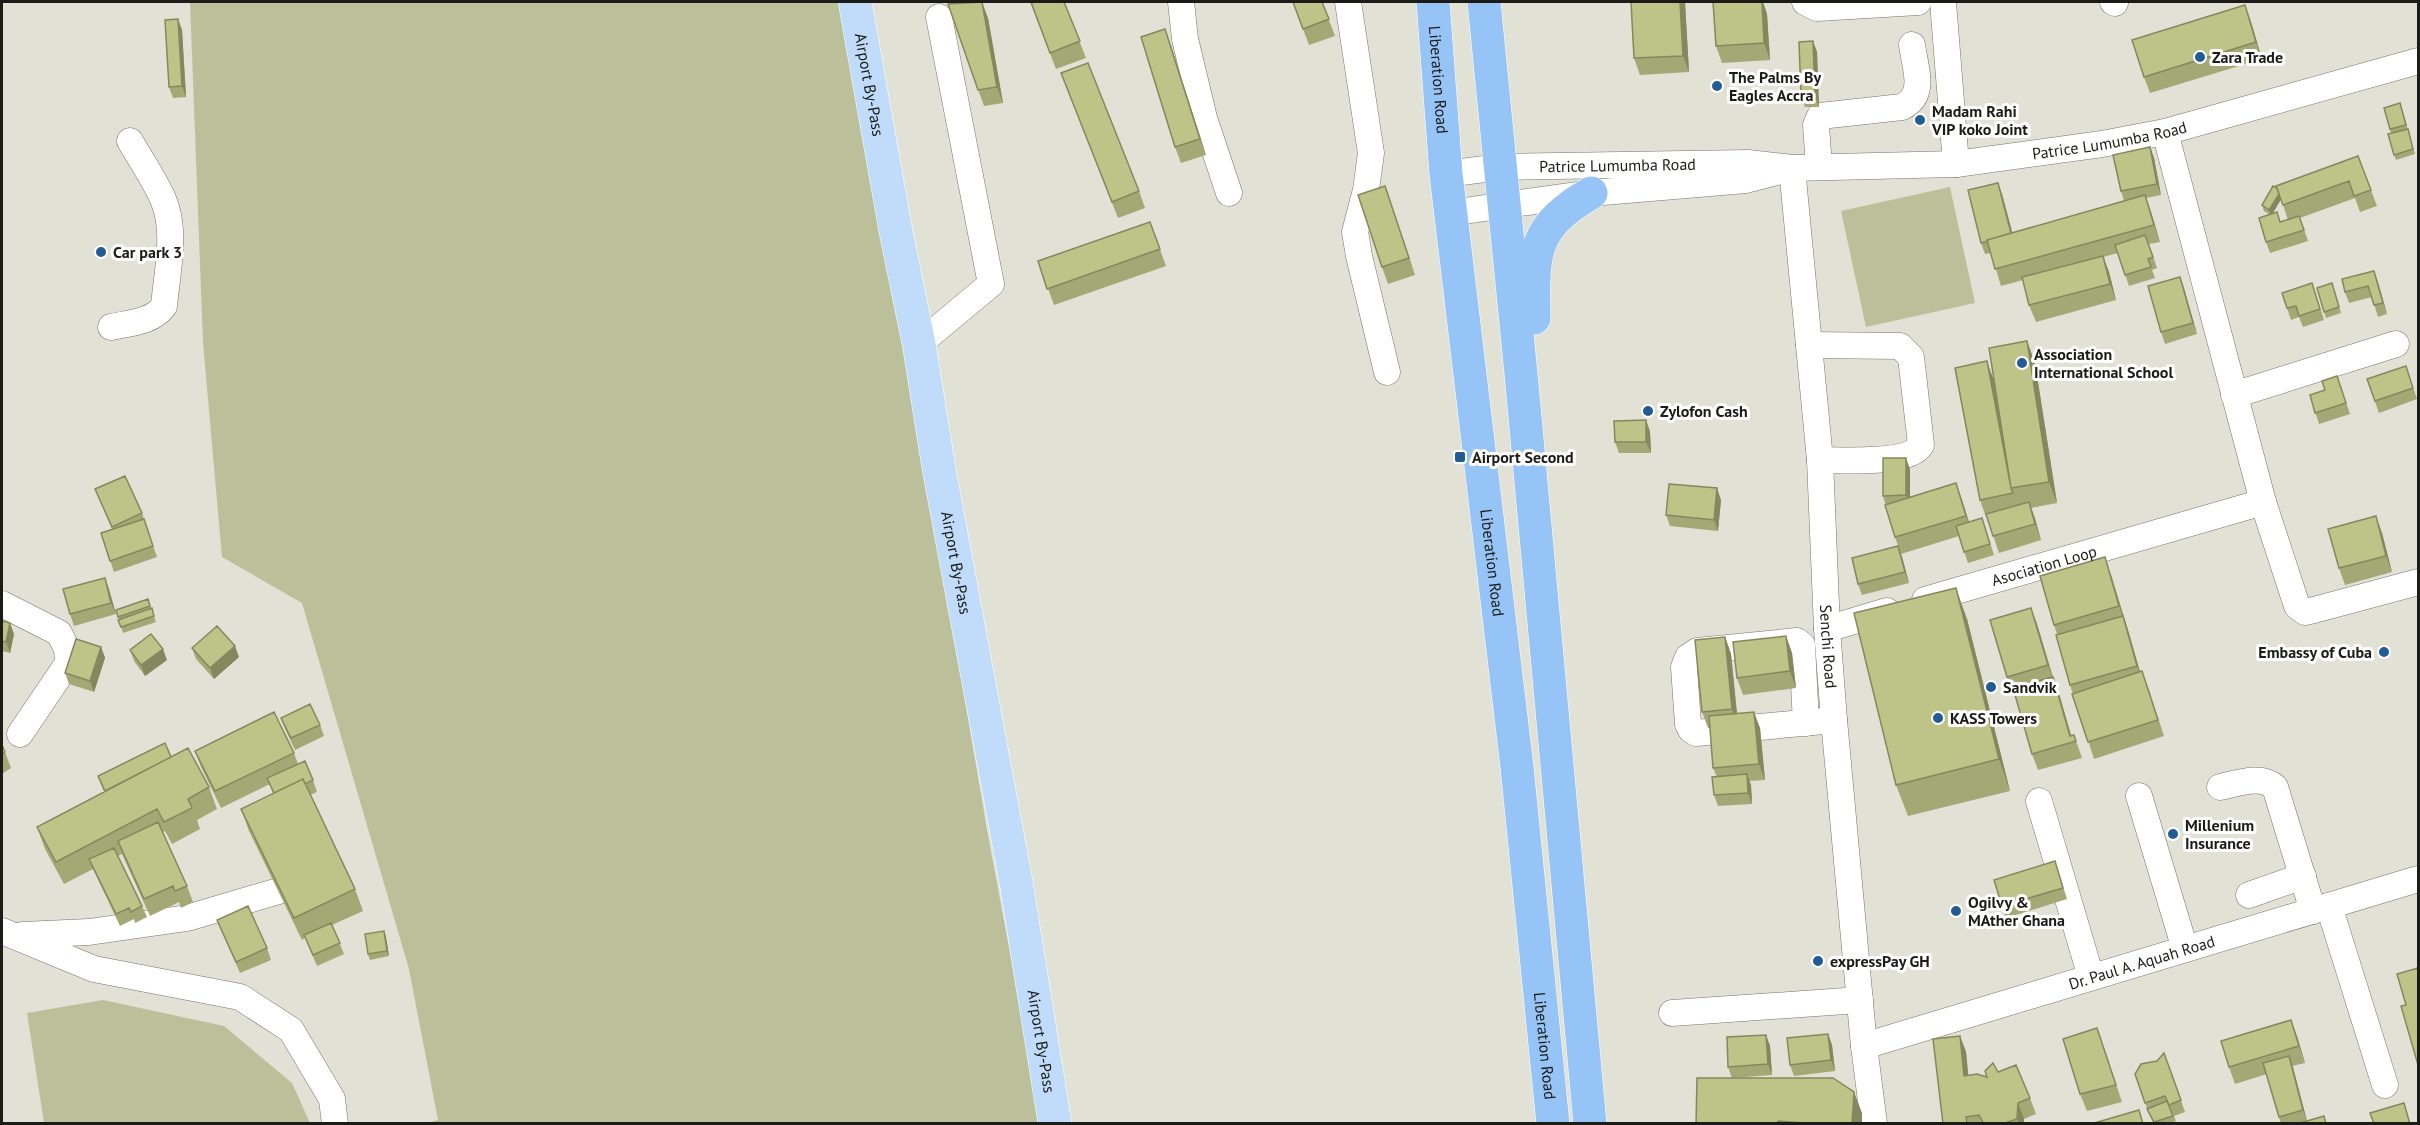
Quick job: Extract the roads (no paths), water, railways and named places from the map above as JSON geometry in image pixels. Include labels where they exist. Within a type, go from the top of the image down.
[{"type":"highway","name":"Liberation Road","points":[[1433,2],[1450,213],[1517,766],[1553,1124]]},
{"type":"highway","points":[[1462,2],[1473,118],[1505,205],[1590,1124]]},
{"type":"highway","points":[[1484,2],[1493,168]]},
{"type":"highway","points":[[1522,384],[1530,361],[1534,335],[1533,279],[1544,233],[1554,219],[1592,193]]},
{"type":"main road","name":"Airport By-Pass","points":[[855,2],[1016,882],[1055,1124]]},
{"type":"street","points":[[1181,2],[1185,39],[1204,118],[1229,193]]},
{"type":"street","points":[[1348,2],[1371,153],[1366,190],[1355,232],[1387,372]]},
{"type":"street","points":[[1805,2],[1817,8],[1918,2]]},
{"type":"street","points":[[1943,2],[1956,164]]},
{"type":"street","points":[[919,344],[991,284],[939,17]]},
{"type":"street","points":[[1819,167],[1816,125],[1820,116],[1902,107],[1911,103],[1918,90],[1912,45]]},
{"type":"street","name":"Patrice Lumumba Road","points":[[1446,174],[1493,168],[1748,163],[1792,168],[1956,164],[2102,144],[2165,132],[2418,61]]},
{"type":"street","points":[[2165,132],[2262,502],[2297,606],[2305,612],[2418,582]]},
{"type":"street","points":[[111,327],[150,318],[159,313],[164,306],[170,232],[168,215],[163,199],[130,141]]},
{"type":"street","name":"Patrice Lumumba Road","points":[[1450,213],[1592,193],[1746,180],[1792,168]]},
{"type":"street","name":"Senchi Road","points":[[1792,168],[1820,460],[1827,629],[1834,720],[1864,1046],[1874,1124]]},
{"type":"street","points":[[2234,395],[2396,344]]},
{"type":"street","points":[[1809,345],[1900,346],[1907,351],[1911,357],[1921,445],[1911,454],[1903,456],[1862,461],[1820,460]]},
{"type":"street","name":"Asociation Loop","points":[[1827,629],[2262,502]]},
{"type":"street","points":[[2,604],[59,633],[67,649],[68,663],[20,734]]},
{"type":"street","points":[[1806,723],[1802,645],[1797,641],[1697,651],[1688,657],[1684,667],[1688,724],[1696,733],[1806,723],[1834,720]]},
{"type":"street","points":[[2220,787],[2260,780],[2269,782],[2275,787],[2303,876],[2321,908],[2385,1085]]},
{"type":"street","points":[[2139,796],[2185,949]]},
{"type":"street","points":[[2039,801],[2091,978]]},
{"type":"street","points":[[2249,895],[2303,876]]},
{"type":"street","name":"Dr. Paul A. Aquah Road","points":[[1864,1046],[2418,879]]},
{"type":"street","points":[[7,933],[89,933],[187,918],[299,885]]},
{"type":"street","points":[[7,933],[94,969],[240,997],[291,1030],[332,1099],[335,1124]]},
{"type":"street","points":[[1672,1012],[1860,1000]]},
{"type":"place","name":"Zara Trade","points":[[2200,57]]},
{"type":"place","name":"The Palms By Eagles Accra","points":[[1717,86]]},
{"type":"place","name":"Madam Rahi VIP koko Joint","points":[[1920,120]]},
{"type":"place","name":"Car park 3","points":[[101,252]]},
{"type":"place","name":"Association International School","points":[[2022,363]]},
{"type":"place","name":"Zylofon Cash","points":[[1648,411]]},
{"type":"place","name":"Airport Second","points":[[1460,457]]},
{"type":"place","name":"Embassy of Cuba","points":[[2384,652]]},
{"type":"place","name":"Sandvik","points":[[1991,687]]},
{"type":"place","name":"KASS Towers","points":[[1938,718]]},
{"type":"place","name":"Millenium Insurance","points":[[2173,834]]},
{"type":"place","name":"Ogilvy & MAther Ghana","points":[[1956,911]]},
{"type":"place","name":"expressPay GH","points":[[1818,961]]}]
